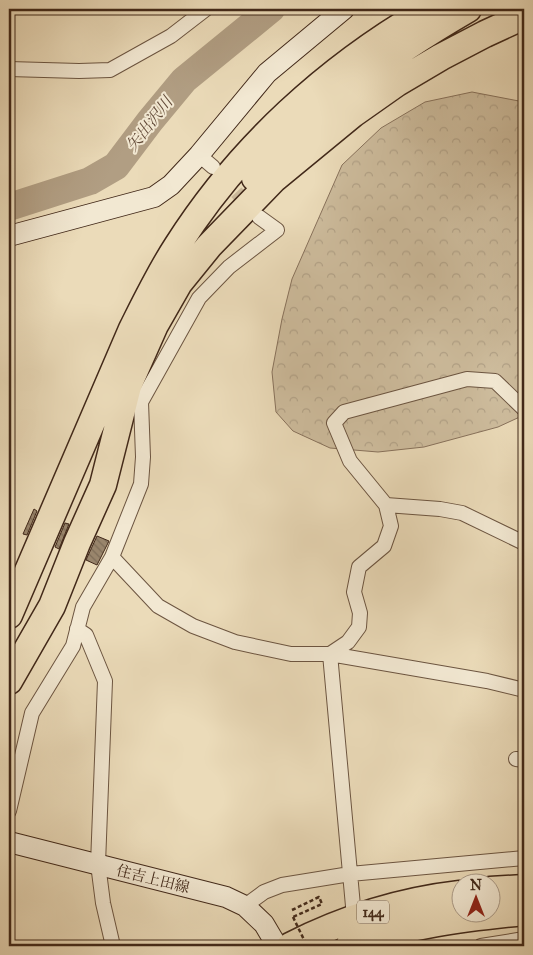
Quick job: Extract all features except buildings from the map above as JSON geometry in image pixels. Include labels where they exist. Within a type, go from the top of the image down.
[{"type":"highway","points":[[9,615],[132,329],[154,286],[183,238],[234,170],[264,136],[297,104],[329,76],[359,54],[429,9]]},
{"type":"highway","points":[[9,681],[52,606],[103,485],[128,386],[155,325],[207,239],[268,163],[301,128],[334,99],[408,44],[468,9]]},
{"type":"highway","points":[[179,284],[209,246],[274,180],[353,114],[397,83],[485,34],[524,16]]},
{"type":"highway","points":[[500,889],[524,888]]},
{"type":"highway","name":"144","points":[[290,946],[317,932],[354,917],[394,905],[450,896]]},
{"type":"highway","name":"144","points":[[349,946],[370,938],[413,927],[524,912]]},
{"type":"street","points":[[9,69],[110,70],[171,36],[206,9]]},
{"type":"street","points":[[9,236],[154,197],[206,161],[267,73],[344,9]]},
{"type":"street","points":[[9,812],[32,713],[73,646],[82,607],[112,557],[141,484],[143,457],[141,402],[199,298],[229,267],[277,230],[259,216]]},
{"type":"street","points":[[330,654],[348,642],[359,627],[360,613],[354,592],[359,567],[384,546],[391,526],[386,505],[350,461],[334,423],[344,412],[466,379],[495,381],[524,409]]},
{"type":"street","points":[[386,505],[440,509],[462,514],[524,543]]},
{"type":"street","points":[[112,557],[158,606],[194,626],[235,642],[291,654],[330,654],[487,681],[524,690]]},
{"type":"street","points":[[77,629],[86,635],[105,681],[98,864],[103,903],[113,946]]},
{"type":"street","points":[[330,654],[354,917]]},
{"type":"street","name":"住吉上田線","points":[[9,842],[226,897],[245,906],[264,924],[277,946]]},
{"type":"street","points":[[245,906],[264,892],[282,885],[350,874],[524,858]]},
{"type":"street","points":[[481,946],[524,939]]},
{"type":"path","points":[[292,910],[319,898],[322,904],[293,917],[307,946]]},
{"type":"green space","points":[[472,92],[524,102],[524,415],[498,427],[424,447],[378,452],[330,448],[293,431],[276,412],[272,372],[292,279],[342,165],[381,128],[425,102]]},
{"type":"waterway","name":"矢出沢川","points":[[9,207],[90,181],[116,166],[184,80],[271,9]]},
{"type":"tunnel","points":[[222,177],[252,209]]}]
